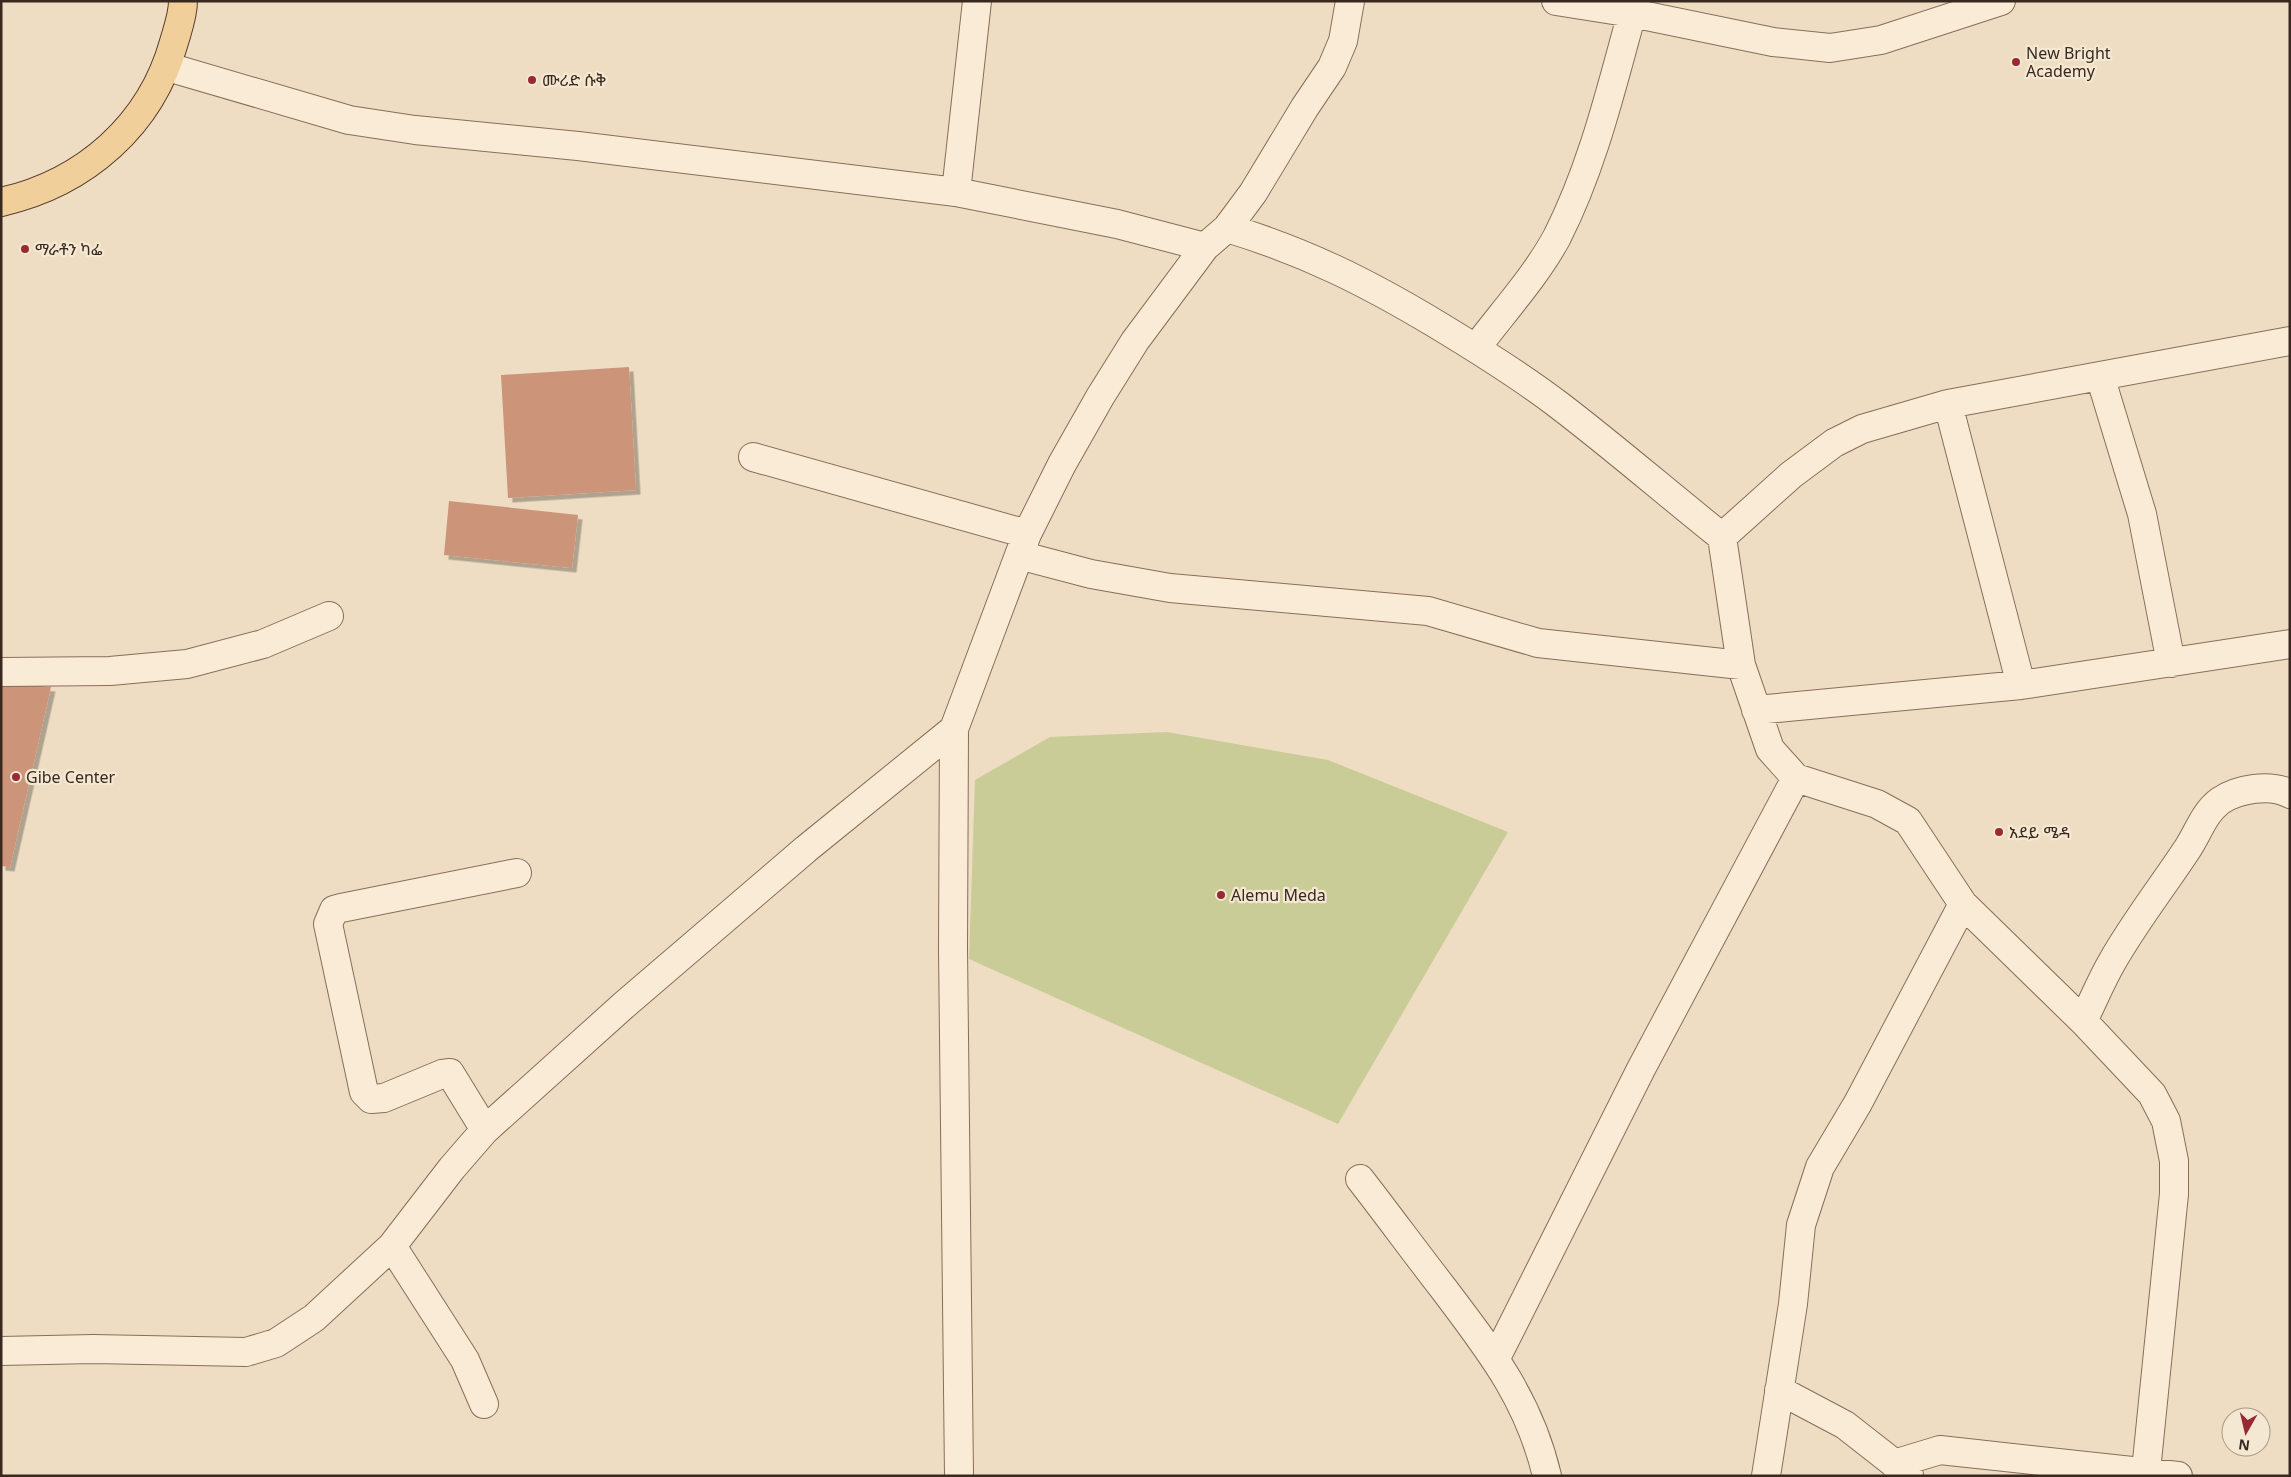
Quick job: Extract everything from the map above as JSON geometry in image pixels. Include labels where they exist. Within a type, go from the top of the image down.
[{"type":"main road","points":[[1,202],[30,195],[74,175],[113,145],[144,109],[168,67],[183,12],[183,1]]},
{"type":"street","points":[[956,192],[977,1]]},
{"type":"street","points":[[959,1476],[954,968],[954,729],[1023,544],[1062,464],[1100,396],[1135,341],[1205,247],[1227,228],[1276,158],[1305,107],[1332,67],[1343,41],[1350,1]]},
{"type":"street","points":[[1556,1],[1632,13],[1773,42],[1830,48],[1881,40],[2001,1]]},
{"type":"street","points":[[1476,348],[1526,282],[1556,238],[1594,151],[1632,13]]},
{"type":"street","points":[[168,67],[349,120],[415,130],[578,146],[956,192],[1117,224],[1205,247]]},
{"type":"street","points":[[1227,228],[1277,243],[1321,262],[1385,293],[1476,348],[1559,405],[1722,537],[1741,665],[1770,749],[1796,778],[1877,804],[1908,821],[1963,904],[2083,1021],[2152,1094],[2166,1121],[2174,1161],[2174,1194],[2162,1474],[1940,1450],[1902,1470],[1845,1425],[1779,1390]]},
{"type":"street","points":[[1722,537],[1791,475],[1834,443],[1862,429],[1948,404],[2290,341]]},
{"type":"street","points":[[2100,376],[2142,514],[2171,663]]},
{"type":"street","points":[[1948,404],[2022,684]]},
{"type":"street","points":[[753,457],[1023,544],[1091,574],[1170,588],[1428,611],[1538,643],[1741,665]]},
{"type":"street","points":[[1,672],[110,671],[187,664],[262,644],[329,616]]},
{"type":"street","points":[[1756,710],[2022,684],[2290,644]]},
{"type":"street","points":[[1,1351],[93,1349],[246,1352],[276,1343],[314,1318],[392,1246],[452,1168],[485,1130],[624,1005],[798,856],[954,729]]},
{"type":"street","points":[[1496,1358],[1641,1068],[1796,778]]},
{"type":"street","points":[[2083,1021],[2112,962],[2192,842],[2205,816],[2221,800],[2246,791],[2264,788],[2283,790],[2290,794]]},
{"type":"street","points":[[485,1130],[450,1073],[442,1074],[384,1098],[371,1100],[364,1092],[328,924],[334,910],[341,908],[517,873]]},
{"type":"street","points":[[1766,1476],[1793,1304],[1801,1224],[1820,1167],[1858,1103],[1963,904]]},
{"type":"street","points":[[1360,1179],[1496,1358],[1525,1411],[1542,1453],[1547,1476]]},
{"type":"street","points":[[392,1246],[464,1360],[484,1404]]},
{"type":"green space","name":"Alemu Meda","points":[[1167,732],[1328,760],[1508,832],[1338,1124],[969,959],[975,780],[1050,737]]},
{"type":"building","points":[[629,367],[636,490],[508,498],[501,375]]},
{"type":"building","points":[[449,501],[578,515],[572,568],[444,555]]},
{"type":"building","name":"Gibe Center","points":[[1,683],[51,687],[10,867],[1,866]]},
{"type":"place","name":"New Bright Academy","points":[[2016,62]]},
{"type":"place","name":"ሙሪድ ሱቅ","points":[[532,80]]},
{"type":"place","name":"ማራቶን ካፌ","points":[[25,249]]},
{"type":"place","name":"Gibe Center","points":[[16,777]]},
{"type":"place","name":"አደይ ሜዳ","points":[[1999,832]]},
{"type":"place","name":"Alemu Meda","points":[[1221,895]]}]
